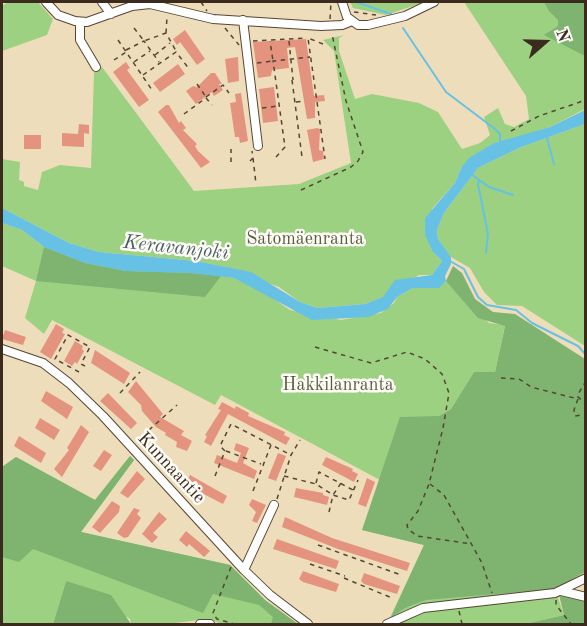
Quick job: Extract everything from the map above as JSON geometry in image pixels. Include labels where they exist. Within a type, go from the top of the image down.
[{"type":"street","points":[[46,2],[62,18],[80,22],[132,6],[150,4],[219,19],[321,26],[342,25],[352,21]]},
{"type":"street","points":[[102,2],[111,14]]},
{"type":"street","points":[[342,2],[344,13],[358,25],[395,20],[434,2]]},
{"type":"street","points":[[243,20],[255,146]]},
{"type":"street","points":[[80,22],[80,39],[96,67]]},
{"type":"street","name":"Kunnaantie","points":[[2,349],[43,363],[75,388],[244,570],[270,595],[308,624]]},
{"type":"street","points":[[244,570],[275,502]]},
{"type":"street","points":[[558,592],[585,578]]},
{"type":"street","points":[[387,624],[414,610],[458,604],[558,592],[585,597]]},
{"type":"street","points":[[200,624],[210,624]]},
{"type":"path","points":[[330,20],[331,2]]},
{"type":"path","points":[[168,8],[166,33],[176,52],[190,70]]},
{"type":"path","points":[[352,11],[395,20]]},
{"type":"path","points":[[219,19],[246,54]]},
{"type":"path","points":[[134,28],[160,64]]},
{"type":"path","points":[[114,60],[144,41],[166,33]]},
{"type":"path","points":[[301,190],[351,167],[363,152],[346,101],[332,33]]},
{"type":"path","points":[[245,42],[308,38],[323,44]]},
{"type":"path","points":[[308,38],[326,159]]},
{"type":"path","points":[[118,40],[152,90]]},
{"type":"path","points":[[270,40],[285,147],[276,157]]},
{"type":"path","points":[[289,40],[302,157]]},
{"type":"path","points":[[154,55],[171,43]]},
{"type":"path","points":[[134,62],[150,50]]},
{"type":"path","points":[[143,75],[176,52]]},
{"type":"path","points":[[247,65],[311,57]]},
{"type":"path","points":[[197,84],[212,105]]},
{"type":"path","points":[[184,114],[223,85],[229,93]]},
{"type":"path","points":[[511,131],[539,116],[585,100]]},
{"type":"path","points":[[295,102],[305,101]]},
{"type":"path","points":[[253,110],[279,106]]},
{"type":"path","points":[[255,146],[253,158],[256,184]]},
{"type":"path","points":[[231,149],[231,162]]},
{"type":"path","points":[[250,161],[253,158]]},
{"type":"path","points":[[79,372],[55,359],[68,335],[90,347],[81,364],[85,366]]},
{"type":"path","points":[[315,347],[371,363],[407,352],[424,359],[442,374],[448,393],[443,428],[429,484],[418,511],[407,525],[408,529],[417,536],[472,544]]},
{"type":"path","points":[[120,393],[140,372]]},
{"type":"path","points":[[501,378],[519,379],[531,387],[578,399],[585,404]]},
{"type":"path","points":[[585,381],[579,391],[574,410],[575,416],[585,414]]},
{"type":"path","points":[[150,430],[177,405]]},
{"type":"path","points":[[263,465],[225,451],[220,446],[231,424],[291,455]]},
{"type":"path","points":[[275,502],[291,455],[300,440]]},
{"type":"path","points":[[253,491],[271,445]]},
{"type":"path","points":[[215,476],[225,451]]},
{"type":"path","points":[[316,484],[319,472],[353,490]]},
{"type":"path","points":[[284,476],[316,484],[333,495],[349,500],[358,480]]},
{"type":"path","points":[[329,512],[333,495],[341,483]]},
{"type":"path","points":[[429,484],[444,495],[472,544],[488,576],[493,600]]},
{"type":"path","points":[[318,545],[401,575]]},
{"type":"path","points":[[233,563],[213,614],[217,619],[234,624]]},
{"type":"path","points":[[310,564],[392,598]]},
{"type":"path","points":[[558,592],[556,605],[571,624]]},
{"type":"path","points":[[458,604],[462,624]]},
{"type":"green space","points":[[8,2],[38,2],[53,19],[47,35],[2,51],[2,6]]},
{"type":"green space","points":[[350,2],[425,2],[386,15],[353,8]]},
{"type":"green space","name":"Satomäenranta","points":[[464,2],[585,2],[585,109],[550,127],[497,142],[461,168],[455,183],[432,209],[433,252],[442,261],[432,275],[419,275],[384,297],[365,304],[317,308],[300,302],[279,287],[225,267],[196,261],[99,252],[69,243],[2,208],[2,159],[20,162],[19,180],[24,182],[24,186],[38,190],[42,172],[60,165],[91,168],[94,72],[102,67],[194,191],[299,184],[351,163],[334,51],[323,40],[344,35],[339,38],[339,51],[355,99],[372,94],[419,103],[438,112],[462,149],[480,143],[490,135],[484,117],[498,108],[505,124],[514,127],[529,119],[526,96]]},
{"type":"green space","points":[[544,2],[585,2],[585,56],[544,35],[558,26],[558,20]]},
{"type":"green space","points":[[585,124],[585,346],[522,306],[497,305],[484,292],[470,268],[451,257],[445,250],[438,239],[437,230],[444,213],[478,168],[519,148]]},
{"type":"green space","name":"Hakkilanranta","points":[[2,223],[22,230],[44,247],[234,278],[262,291],[290,310],[341,320],[381,313],[394,303],[397,297],[413,288],[438,288],[446,281],[489,323],[505,325],[495,372],[474,372],[451,409],[439,416],[555,589],[564,615],[525,624],[387,624],[424,545],[362,530],[380,480],[221,395],[215,405],[52,320],[44,334],[25,318],[36,281],[2,266]]},
{"type":"green space","points":[[44,247],[85,263],[126,271],[221,276],[205,297],[36,281]]},
{"type":"green space","points":[[453,266],[462,273],[475,299],[493,312],[515,314],[585,359],[585,572],[555,589],[426,600],[407,607],[391,617],[424,545],[362,530],[400,417],[439,416],[451,409],[474,372],[495,372],[505,326],[478,318],[446,281]]},
{"type":"green space","points":[[130,456],[134,460],[81,532],[230,565],[265,600],[298,624],[222,624],[208,619],[167,624],[131,624],[130,619],[66,581],[53,624],[2,624],[2,467],[16,457],[95,500]]},
{"type":"green space","points":[[130,456],[134,460],[81,532],[230,565],[265,600],[298,624],[271,624],[273,617],[259,605],[213,594],[203,613],[33,549],[19,562],[2,557],[2,467],[16,457],[95,500]]},
{"type":"green space","points":[[66,581],[111,595],[131,624],[53,624]]},
{"type":"green space","points":[[559,595],[585,601],[585,624],[525,624],[564,615]]},
{"type":"water","points":[[585,110],[585,124],[519,148],[478,168],[444,213],[437,230],[438,239],[451,257],[451,264],[445,276],[446,281],[439,288],[413,288],[397,297],[388,309],[368,317],[312,320],[234,278],[191,273],[126,271],[85,263],[44,247],[22,230],[2,223],[2,208],[69,243],[99,252],[196,261],[251,272],[300,302],[317,308],[365,304],[383,297],[395,280],[432,275],[442,261],[433,252],[425,235],[425,218],[455,183],[461,168],[469,158],[494,143],[550,127]]},
{"type":"building","points":[[185,30],[205,59],[197,65],[180,42],[177,45],[173,39]]},
{"type":"building","points":[[306,39],[314,96],[324,95],[325,101],[315,102],[315,118],[307,119],[295,47],[287,48],[289,68],[272,70],[271,76],[258,78],[253,42]]},
{"type":"building","points":[[238,57],[239,81],[228,83],[225,59]]},
{"type":"building","points":[[126,62],[130,68],[127,70],[149,100],[139,107],[113,72]]},
{"type":"building","points":[[178,64],[185,74],[160,92],[153,83]]},
{"type":"building","points":[[211,73],[215,73],[223,90],[214,96],[212,92],[196,104],[186,91],[193,86],[197,87]]},
{"type":"building","points":[[274,87],[278,121],[263,123],[259,89]]},
{"type":"building","points":[[241,93],[248,141],[240,143],[239,137],[235,137],[230,103],[236,102],[235,94]]},
{"type":"building","points":[[169,105],[179,123],[181,121],[186,128],[183,130],[197,144],[195,146],[198,151],[210,162],[201,168],[158,112]]},
{"type":"building","points":[[79,124],[89,125],[89,134],[84,133],[84,147],[62,146],[62,133],[78,134]]},
{"type":"building","points":[[320,129],[319,150],[323,151],[324,159],[313,162],[307,130]]},
{"type":"building","points":[[24,135],[41,135],[41,149],[24,149]]},
{"type":"building","points":[[56,324],[64,329],[62,333],[65,334],[51,359],[40,352]]},
{"type":"building","points":[[5,330],[26,337],[23,345],[2,339]]},
{"type":"building","points":[[75,341],[83,346],[84,351],[77,364],[75,362],[72,366],[64,361]]},
{"type":"building","points":[[95,350],[130,373],[124,384],[91,363]]},
{"type":"building","points":[[136,381],[163,414],[160,417],[184,431],[181,435],[192,441],[187,451],[176,447],[177,442],[156,427],[142,411],[141,405],[128,392]]},
{"type":"building","points":[[46,391],[73,407],[67,419],[41,401]]},
{"type":"building","points":[[108,393],[137,423],[131,429],[100,401]]},
{"type":"building","points":[[222,402],[235,409],[236,406],[249,413],[248,416],[285,432],[284,435],[290,438],[286,445],[228,414],[211,446],[204,442],[207,436],[205,435],[221,410],[218,409]]},
{"type":"building","points":[[40,418],[60,430],[54,440],[35,428]]},
{"type":"building","points":[[81,425],[89,432],[62,477],[54,469],[69,450],[67,448]]},
{"type":"building","points":[[19,436],[46,453],[41,463],[14,446]]},
{"type":"building","points":[[236,443],[249,448],[243,463],[257,471],[254,479],[214,463],[217,455],[237,463],[241,453],[234,450]]},
{"type":"building","points":[[104,450],[112,455],[101,471],[93,466]]},
{"type":"building","points":[[278,453],[286,456],[276,481],[268,478]]},
{"type":"building","points":[[326,457],[353,469],[352,471],[358,474],[354,482],[322,465]]},
{"type":"building","points":[[137,471],[145,479],[128,498],[120,493]]},
{"type":"building","points":[[190,475],[227,496],[223,504],[190,487],[186,483]]},
{"type":"building","points":[[367,478],[375,482],[366,507],[358,504]]},
{"type":"building","points":[[296,488],[323,493],[329,497],[327,505],[294,497]]},
{"type":"building","points":[[252,499],[266,505],[257,523],[252,521],[256,512],[249,505]]},
{"type":"building","points":[[112,501],[120,506],[119,512],[100,533],[92,527]]},
{"type":"building","points":[[134,508],[140,510],[137,514],[141,518],[128,537],[124,538],[117,533]]},
{"type":"building","points":[[159,512],[167,519],[153,533],[158,537],[152,543],[142,534]]},
{"type":"building","points":[[285,517],[332,538],[410,563],[407,571],[338,549],[282,527]]},
{"type":"building","points":[[186,531],[210,551],[204,557],[189,544],[187,547],[179,540]]},
{"type":"building","points":[[277,539],[339,561],[336,569],[273,549]]},
{"type":"building","points":[[303,571],[339,584],[336,592],[303,582],[299,579]]},
{"type":"building","points":[[364,573],[400,586],[397,594],[364,584],[361,581]]},
{"type":"waterway","points":[[356,2],[391,14]]},
{"type":"waterway","points":[[403,28],[446,92],[495,129],[500,134],[500,141]]},
{"type":"waterway","points":[[547,138],[554,164]]},
{"type":"waterway","points":[[471,174],[489,187],[513,195]]},
{"type":"waterway","points":[[479,180],[488,234],[486,253]]},
{"type":"waterway","points":[[450,261],[464,269],[478,297],[487,305],[516,310],[532,323],[578,346],[586,355]]},
{"type":"water label","name":"Keravanjoki","points":[[176,248]]}]
